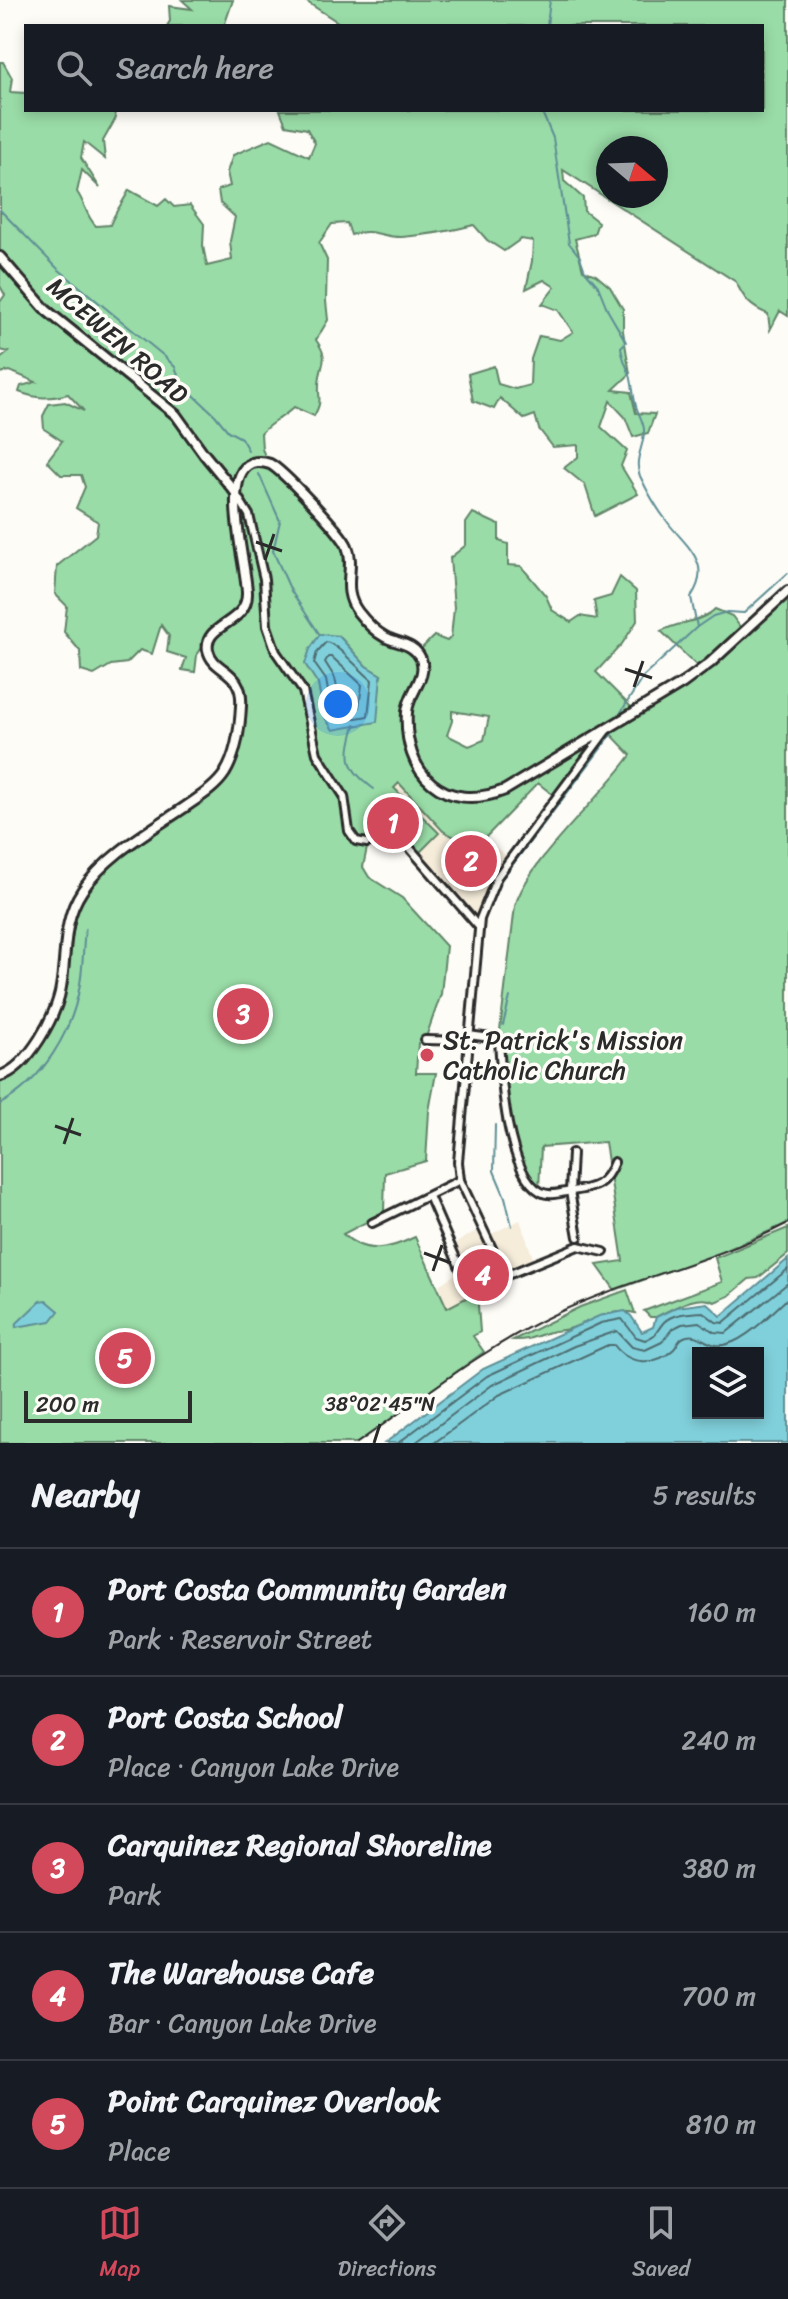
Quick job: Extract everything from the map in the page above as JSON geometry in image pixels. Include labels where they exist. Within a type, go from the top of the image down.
[{"type":"street","name":"MCEWEN ROAD","points":[[0,257],[46,310],[176,415],[236,494]]},
{"type":"street","points":[[0,1076],[13,1071],[25,1060],[56,1005],[61,988],[66,931],[72,909],[84,887],[109,861],[213,787],[229,767],[241,694],[235,679],[211,658],[207,647],[211,635],[239,615],[247,600],[236,494],[238,478],[248,465],[258,462],[273,466],[344,540],[349,551],[348,589],[355,607],[376,631],[409,646],[421,658],[422,673],[408,703],[407,723],[418,765],[440,790],[466,798],[496,793],[607,730],[701,670],[788,591]]},
{"type":"street","points":[[236,494],[249,515],[261,566],[267,626],[276,652],[303,691],[317,754],[344,796],[349,831],[356,841],[367,843],[393,834],[401,838],[478,926]]},
{"type":"street","points":[[604,1252],[578,1246],[505,1276],[460,1180],[458,1162],[478,926],[497,877],[607,730]]},
{"type":"street","points":[[425,1040],[499,1039],[506,1113],[514,1148],[526,1177],[542,1193],[551,1195],[590,1190],[609,1176],[614,1162]]},
{"type":"street","points":[[572,1153],[570,1191],[578,1237]]},
{"type":"street","points":[[372,1223],[460,1180]]},
{"type":"street","points":[[429,1196],[461,1270]]},
{"type":"shaded area","points":[[399,783],[443,831],[460,840],[484,839],[511,859],[497,877],[478,926],[401,838],[363,815]]},
{"type":"shaded area","points":[[520,1220],[535,1264],[505,1276],[447,1308],[439,1285],[461,1270],[451,1246],[483,1227],[487,1236]]},
{"type":"green space","points":[[182,0],[233,0],[225,24],[168,24],[169,6],[192,9]]},
{"type":"green space","points":[[304,0],[788,0],[788,316],[780,311],[770,330],[768,314],[748,302],[736,282],[622,208],[668,208],[668,136],[596,136],[596,191],[563,170],[564,181],[583,198],[584,211],[598,222],[594,234],[575,239],[583,270],[596,275],[610,287],[623,309],[630,374],[613,390],[631,392],[636,413],[655,414],[648,433],[633,437],[625,417],[610,401],[601,427],[627,451],[621,466],[638,494],[595,516],[585,485],[564,468],[578,457],[578,445],[553,447],[539,429],[535,415],[524,419],[500,398],[494,409],[473,401],[468,374],[494,366],[498,384],[515,389],[530,385],[531,359],[539,336],[560,340],[573,332],[558,310],[542,304],[555,287],[544,280],[526,289],[533,241],[521,239],[504,251],[487,240],[474,225],[395,237],[371,232],[351,235],[347,223],[332,224],[319,243],[327,260],[328,320],[316,340],[324,357],[318,406],[314,416],[294,407],[261,433],[262,449],[268,463],[344,540],[348,589],[370,626],[417,653],[434,636],[447,641],[451,637],[454,608],[450,558],[466,545],[466,523],[473,513],[499,525],[499,541],[508,544],[508,565],[521,566],[546,596],[552,610],[571,622],[580,616],[597,619],[594,601],[611,596],[620,577],[636,591],[637,621],[622,644],[596,672],[636,712],[701,670],[661,631],[703,617],[715,609],[732,616],[744,632],[788,591],[788,1223],[722,1252],[615,1290],[597,1265],[623,1261],[605,1142],[541,1147],[539,1190],[526,1177],[506,1113],[499,1039],[515,906],[535,868],[631,755],[608,731],[557,798],[538,783],[484,839],[460,840],[443,831],[399,783],[394,788],[439,833],[416,856],[394,834],[368,843],[363,867],[369,877],[402,898],[446,946],[441,994],[425,1040],[418,1043],[416,1073],[436,1073],[429,1111],[426,1161],[385,1173],[384,1213],[343,1234],[369,1248],[396,1245],[415,1237],[447,1308],[477,1292],[480,1332],[473,1336],[484,1352],[357,1443],[0,1443],[0,1076],[20,1065],[56,1005],[66,931],[91,878],[222,778],[238,726],[240,688],[215,662],[207,640],[197,655],[195,672],[182,670],[186,658],[167,652],[169,636],[161,625],[152,654],[140,650],[127,663],[111,665],[94,675],[81,671],[80,651],[64,632],[67,606],[55,594],[57,566],[96,535],[98,522],[76,508],[85,487],[81,475],[61,475],[47,461],[62,441],[44,429],[43,416],[49,404],[65,402],[84,411],[68,394],[44,398],[19,392],[21,386],[36,382],[10,371],[0,373],[0,359],[9,352],[0,350],[0,302],[5,295],[0,286],[0,62],[12,78],[10,92],[24,93],[24,112],[114,112],[116,118],[103,141],[105,159],[84,142],[81,158],[100,188],[82,170],[77,192],[96,226],[110,225],[129,190],[158,206],[166,199],[174,207],[190,205],[204,224],[203,246],[207,266],[232,260],[230,241],[235,217],[220,203],[218,190],[230,186],[227,172],[233,155],[271,139],[309,157],[315,143],[307,129],[286,125],[281,112],[764,112],[764,24],[341,24]],"holes":[[[339,636],[366,666],[381,675],[324,716],[318,684]],[[452,711],[489,717],[484,740],[469,746],[447,735]]]},
{"type":"green space","points":[[788,1228],[788,1254],[729,1296],[715,1302],[692,1301],[656,1317],[650,1317],[644,1311],[722,1282],[715,1258]]},
{"type":"green space","points":[[627,1290],[635,1313],[618,1312],[566,1330],[513,1340],[580,1307]]},
{"type":"water","points":[[320,634],[339,636],[366,666],[381,675],[377,722],[333,730],[324,716],[318,684],[305,664]]},
{"type":"water","points":[[788,1259],[788,1443],[385,1443],[483,1369],[599,1316],[625,1311],[642,1332],[653,1327],[656,1317],[677,1307],[707,1303],[721,1316]]},
{"type":"water","points":[[46,1300],[59,1311],[51,1321],[16,1327],[40,1301]]},
{"type":"waterway","points":[[547,24],[550,0]]},
{"type":"waterway","points":[[542,112],[553,138],[569,243],[598,286],[626,342],[621,347],[622,355],[644,429],[638,458],[640,476],[657,507],[690,549],[699,566],[700,575],[691,597],[697,627]]},
{"type":"waterway","points":[[0,210],[58,269],[164,356],[175,367],[182,384],[228,431],[241,438],[248,450]]},
{"type":"waterway","points":[[259,474],[280,521],[273,551],[291,591],[320,635]]},
{"type":"waterway","points":[[621,712],[643,677],[697,627],[713,616],[727,612],[744,613],[788,573]]},
{"type":"waterway","points":[[355,725],[350,762],[358,775],[374,789]]},
{"type":"waterway","points":[[501,880],[612,734]]},
{"type":"waterway","points":[[0,1104],[29,1083],[63,1037],[80,984],[85,929]]},
{"type":"waterway","points":[[503,1025],[510,997]]},
{"type":"waterway","points":[[495,1125],[494,1171],[512,1226]]},
{"type":"railway","points":[[357,1443],[453,1374],[528,1327],[584,1301],[731,1249],[788,1223]]},
{"type":"place","name":"Port Costa Community Garden","points":[[393,823]]},
{"type":"place","name":"Port Costa School","points":[[471,861]]},
{"type":"place","name":"Carquinez Regional Shoreline","points":[[243,1014]]},
{"type":"place","name":"St. Patrick's Mission Catholic Church","points":[[427,1055]]},
{"type":"place","name":"The Warehouse Cafe","points":[[483,1275]]},
{"type":"place","name":"Point Carquinez Overlook","points":[[125,1358]]}]
